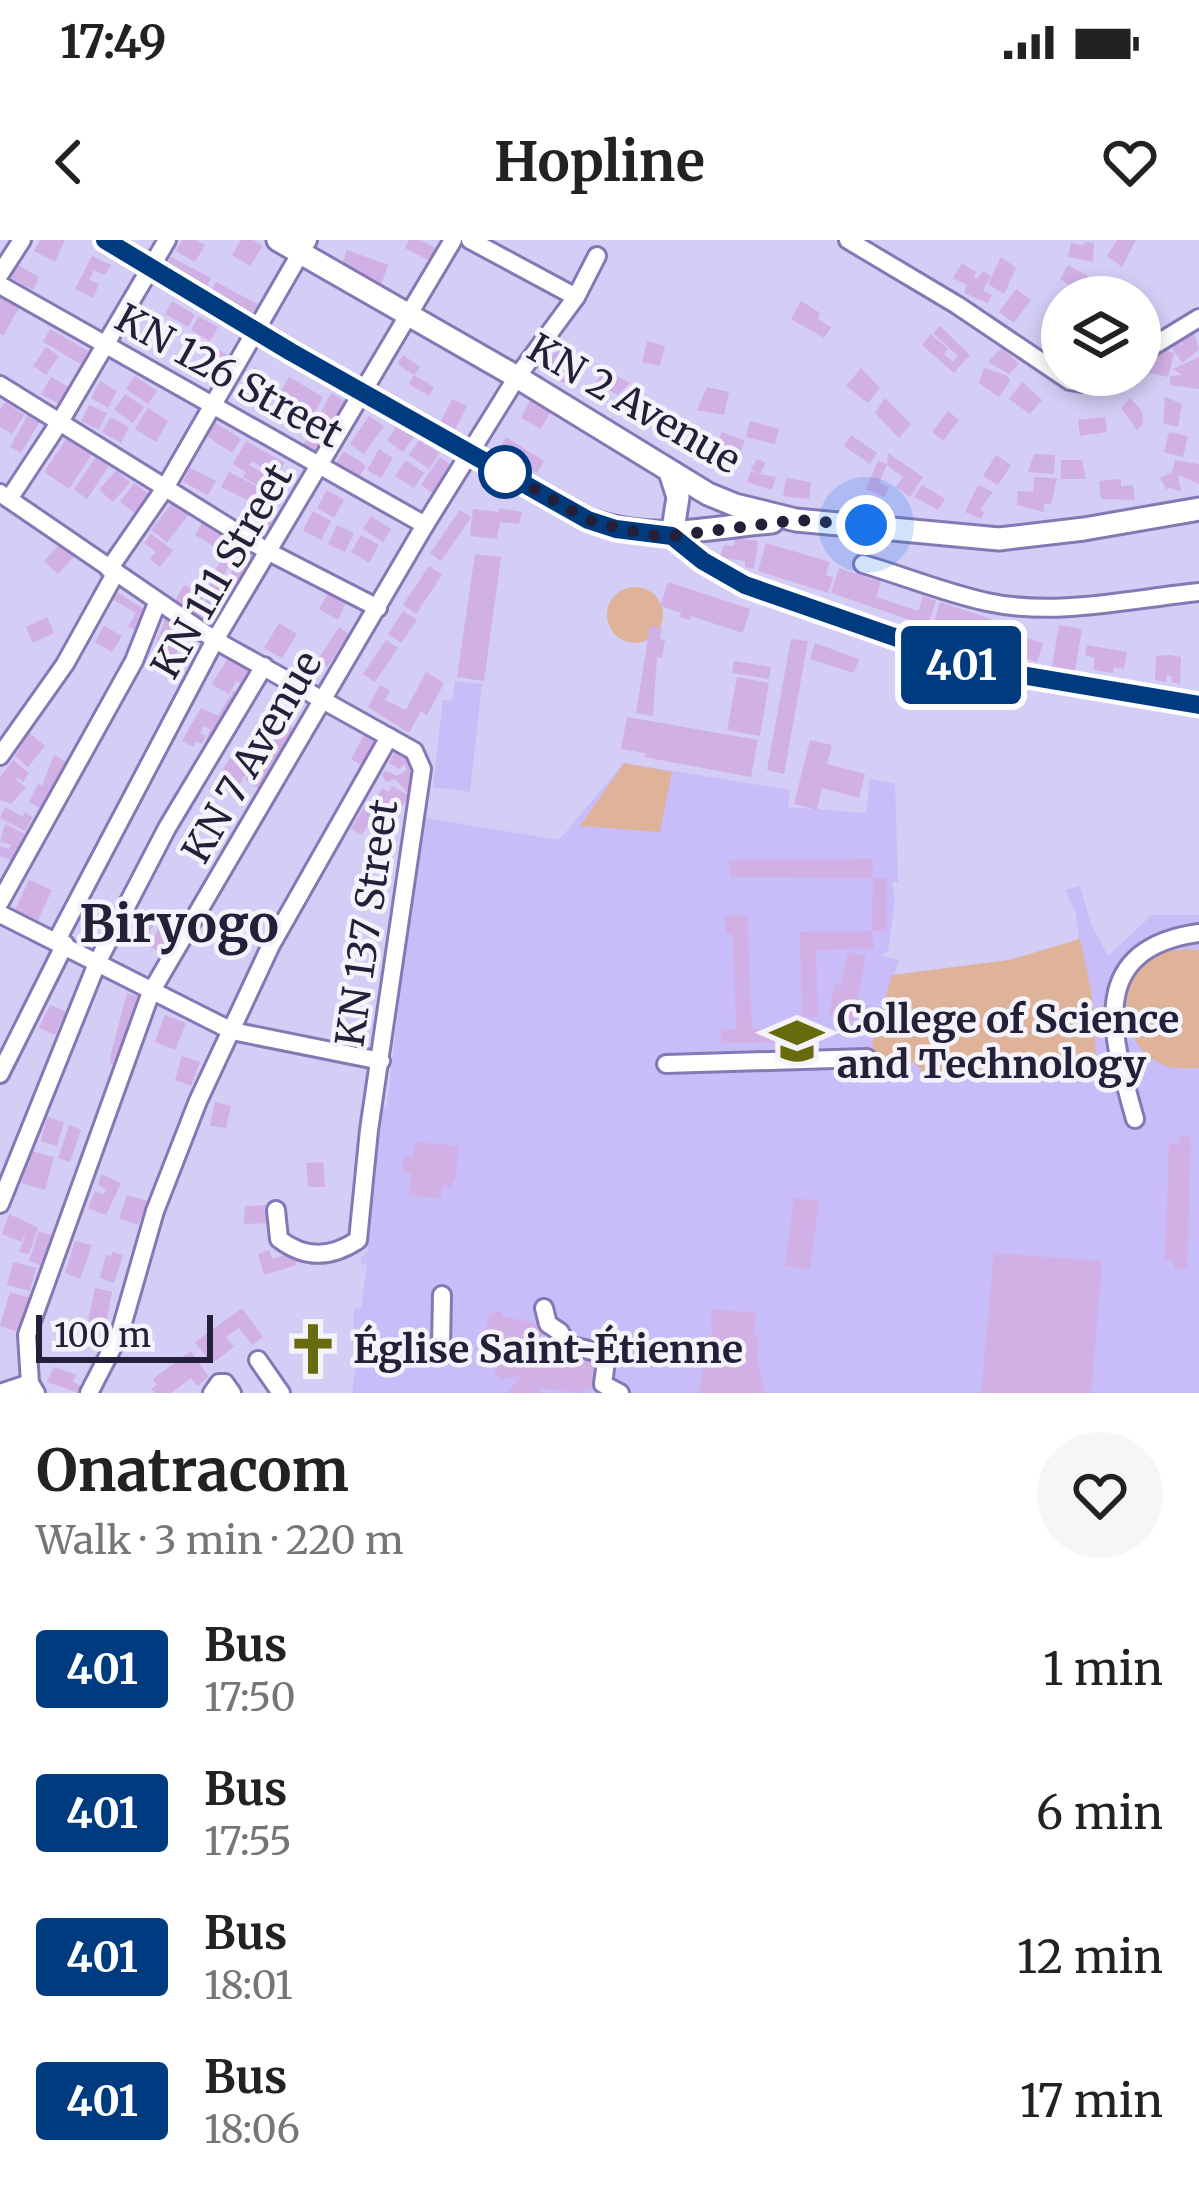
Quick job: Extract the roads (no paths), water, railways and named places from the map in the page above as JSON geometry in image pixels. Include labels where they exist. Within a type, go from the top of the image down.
[{"type":"main road","points":[[105,240],[588,520],[616,529],[672,536],[796,520]]},
{"type":"main road","name":"KN 2 Avenue","points":[[278,240],[304,247],[670,472],[735,505],[796,520],[999,539],[1199,508]]},
{"type":"main road","points":[[670,472],[677,497],[672,536]]},
{"type":"street","points":[[0,274],[22,240]]},
{"type":"street","points":[[4,496],[61,420],[167,240]]},
{"type":"street","name":"KN 111 Street","points":[[0,1074],[61,942],[215,640],[453,240]]},
{"type":"street","points":[[470,240],[576,297]]},
{"type":"street","points":[[848,240],[1041,361]]},
{"type":"street","points":[[0,756],[93,619],[112,572],[304,247]]},
{"type":"street","name":"KN 7 Avenue","points":[[33,1388],[25,1353],[40,1291],[151,992],[425,525],[517,377],[576,297],[597,256]]},
{"type":"street","name":"KN 126 Street","points":[[0,285],[425,525]]},
{"type":"street","points":[[1161,341],[1199,318]]},
{"type":"street","points":[[0,385],[268,551],[378,608]]},
{"type":"street","name":"KN 137 Street","points":[[4,496],[215,640],[414,751],[422,770],[369,1130],[358,1240],[316,1256],[279,1239],[276,1210]]},
{"type":"street","points":[[672,536],[745,585],[962,665],[1199,705]]},
{"type":"street","points":[[863,564],[987,602],[1029,607],[1092,606],[1199,592]]},
{"type":"street","points":[[0,902],[134,662],[157,603]]},
{"type":"street","points":[[0,1204],[98,961],[166,828],[264,666]]},
{"type":"street","points":[[89,1393],[120,1333],[155,1211],[199,1101],[271,944],[389,737]]},
{"type":"street","points":[[0,914],[232,1031],[381,1061]]},
{"type":"street","points":[[1135,1118],[1115,1047],[1114,997],[1126,968],[1144,950],[1162,940],[1199,933]]},
{"type":"street","points":[[666,1064],[867,1058]]},
{"type":"street","points":[[441,1346],[442,1295]]},
{"type":"street","points":[[544,1308],[548,1324],[567,1345],[597,1352],[606,1361],[603,1384],[620,1393]]},
{"type":"street","points":[[258,1360],[281,1393]]},
{"type":"street","points":[[212,1393],[219,1383],[232,1393]]},
{"type":"street","points":[[0,1393],[33,1388]]},
{"type":"place","name":"College of Science and Technology","points":[[797,1041]]},
{"type":"place","name":"Église Saint-Étienne","points":[[313,1349]]},
{"type":"district","name":"Biryogo","points":[[179,924]]}]
